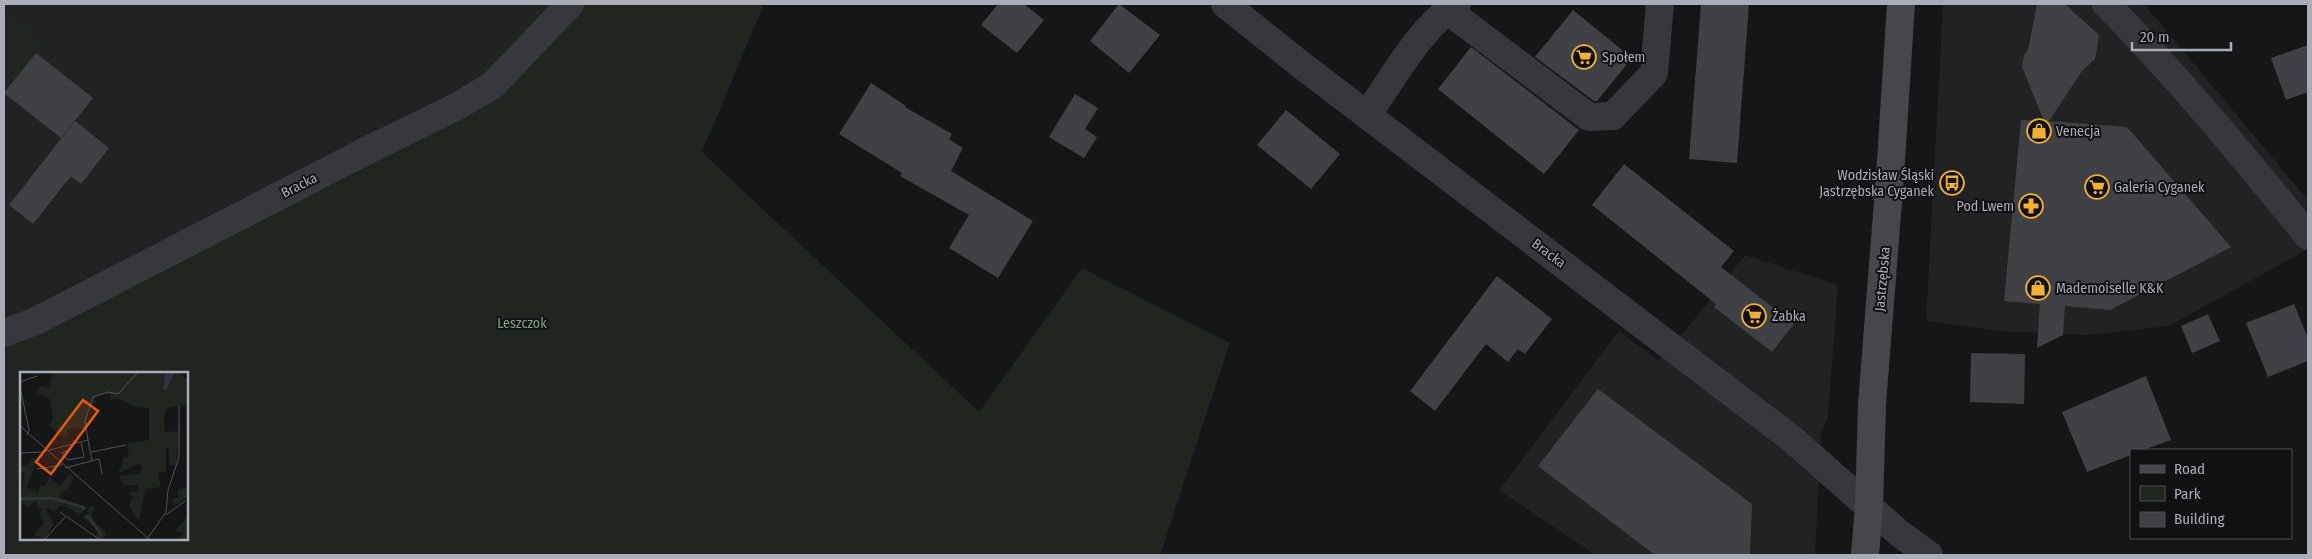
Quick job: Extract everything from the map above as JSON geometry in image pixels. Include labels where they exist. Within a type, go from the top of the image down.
[{"type":"main road","name":"Jastrzębska","points":[[1865,555],[1869,508],[1872,404],[1901,4]]},
{"type":"street","name":"Bracka","points":[[4,333],[36,321],[368,150],[454,108],[493,85],[570,4]]},
{"type":"street","name":"Bracka","points":[[1225,4],[1367,115],[1792,438],[1869,508],[1929,555]]},
{"type":"street","points":[[1367,115],[1419,41],[1452,7],[1589,117],[1613,116],[1654,73],[1660,4]]},
{"type":"street","points":[[2106,4],[2140,39],[2233,144],[2308,236]]},
{"type":"shaded area","points":[[4,4],[543,4],[447,101],[6,318],[4,316]]},
{"type":"shaded area","points":[[1943,4],[2144,4],[2308,200],[2308,249],[2169,326],[2087,335],[2001,331],[1926,321]]},
{"type":"shaded area","points":[[1745,255],[1838,285],[1828,416],[1821,435],[1815,555],[1595,555],[1499,490],[1619,331],[1658,360],[1686,330]]},
{"type":"green space","name":"Leszczok","points":[[543,4],[764,4],[702,152],[979,412],[1082,268],[1230,343],[1160,555],[4,555],[4,316],[6,318],[447,101]]},
{"type":"green space","points":[[4,12],[43,40],[36,53],[4,94]]},
{"type":"building","points":[[998,4],[1024,4],[1044,20],[1017,53],[981,25]]},
{"type":"building","points":[[1119,4],[1160,35],[1129,73],[1090,41]]},
{"type":"building","points":[[1701,4],[1749,4],[1737,163],[1689,159]]},
{"type":"building","name":"Galeria Cyganek","points":[[2037,4],[2065,4],[2099,35],[2095,59],[2082,71],[2049,121],[2127,127],[2231,247],[2110,310],[2065,306],[2063,335],[2037,348],[2040,304],[2004,301],[2021,120],[2044,121],[2022,67],[2024,55],[2028,50]]},
{"type":"building","points":[[1573,10],[1632,58],[1597,101],[1594,101],[1535,57]]},
{"type":"building","points":[[2308,45],[2308,92],[2286,100],[2271,58]]},
{"type":"building","points":[[1471,47],[1579,130],[1544,174],[1438,89]]},
{"type":"building","points":[[36,53],[93,98],[61,138],[4,93]]},
{"type":"building","points":[[871,83],[905,107],[952,134],[949,139],[963,148],[951,171],[1033,221],[998,278],[949,248],[969,215],[900,176],[902,173],[839,134]]},
{"type":"building","points":[[1075,94],[1098,108],[1085,129],[1097,137],[1084,158],[1049,137]]},
{"type":"building","points":[[1286,110],[1340,154],[1311,189],[1257,145]]},
{"type":"building","points":[[75,121],[109,148],[81,184],[71,176],[33,224],[9,205]]},
{"type":"building","points":[[1624,164],[1734,251],[1721,267],[1794,324],[1772,352],[1714,307],[1716,304],[1592,205]]},
{"type":"building","points":[[1497,276],[1552,319],[1525,354],[1518,349],[1508,362],[1486,344],[1435,411],[1410,391]]},
{"type":"building","points":[[2294,304],[2308,338],[2308,361],[2268,377],[2246,323]]},
{"type":"building","points":[[2208,314],[2220,341],[2192,353],[2181,326]]},
{"type":"building","points":[[1971,353],[2025,354],[2024,404],[1970,402]]},
{"type":"building","points":[[2146,376],[2171,440],[2146,449],[2130,449],[2130,455],[2087,472],[2062,412]]},
{"type":"building","points":[[1598,389],[1752,504],[1750,555],[1655,555],[1538,466]]},
{"type":"place","name":"Społem","points":[[1584,57]]},
{"type":"place","name":"Venecja","points":[[2039,131]]},
{"type":"place","name":"Wodzisław Śląski Jastrzębska Cyganek","points":[[1952,183]]},
{"type":"place","name":"Galeria Cyganek","points":[[2097,187]]},
{"type":"place","name":"Pod Lwem","points":[[2031,206]]},
{"type":"place","name":"Mademoiselle K&K","points":[[2038,288]]},
{"type":"place","name":"Żabka","points":[[1754,316]]}]
